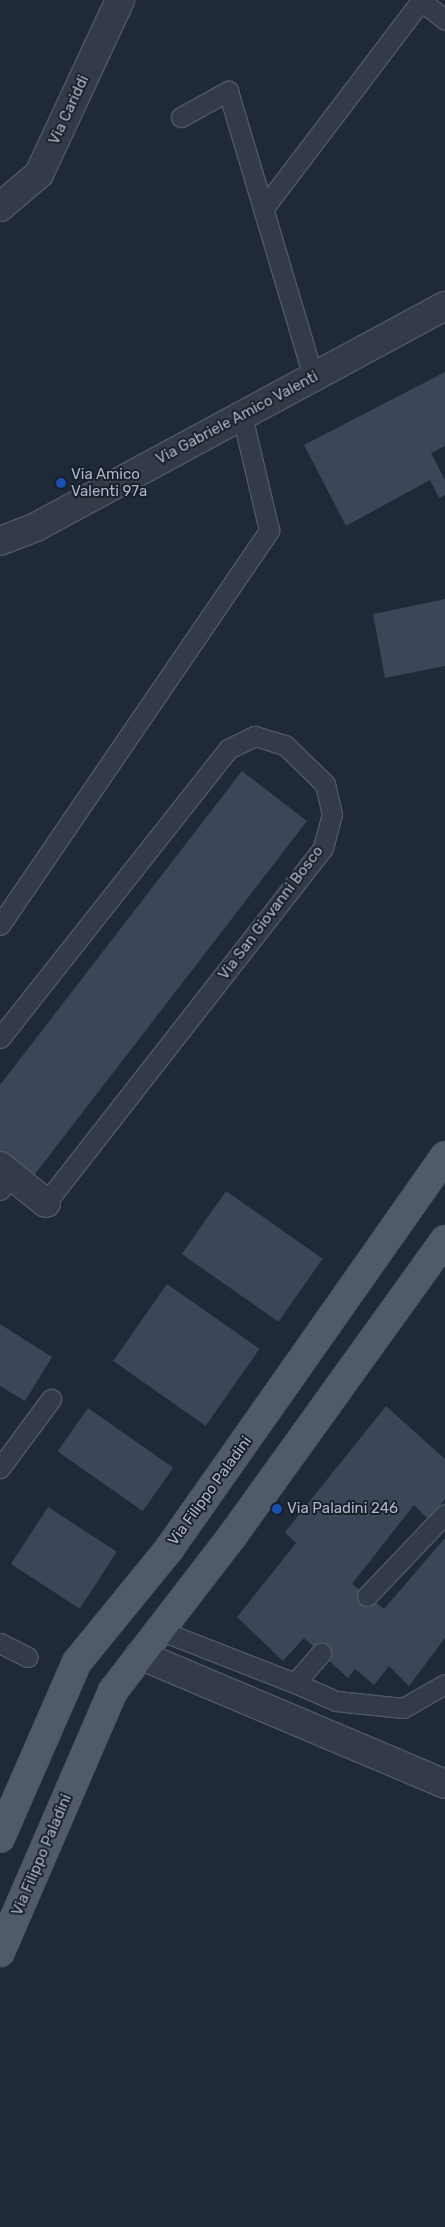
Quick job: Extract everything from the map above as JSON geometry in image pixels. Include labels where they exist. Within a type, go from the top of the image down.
[{"type":"main road","name":"Via Filippo Paladini","points":[[0,1838],[77,1662],[175,1541],[445,1156]]},
{"type":"main road","name":"Via Filippo Paladini","points":[[0,1952],[113,1690],[233,1535],[445,1240]]},
{"type":"street","name":"Via Cariddi","points":[[0,207],[39,174],[120,0]]},
{"type":"street","name":"Via Gabriele Amico Valenti","points":[[0,542],[36,527],[445,306]]},
{"type":"street","name":"Via San Giovanni Bosco","points":[[3,1177],[46,1203]]},
{"type":"street","points":[[140,1655],[445,1784]]},
{"type":"lane","points":[[263,209],[421,1],[445,20]]},
{"type":"lane","points":[[181,117],[228,91],[313,377]]},
{"type":"lane","points":[[0,925],[269,530],[242,416]]},
{"type":"lane","name":"Via San Giovanni Bosco","points":[[0,1038],[228,749],[255,736],[285,745],[325,784],[332,814],[323,848],[46,1203]]},
{"type":"lane","points":[[0,1468],[51,1399]]},
{"type":"lane","points":[[367,1596],[445,1514]]},
{"type":"lane","points":[[160,1630],[336,1701],[403,1708],[445,1684]]},
{"type":"lane","points":[[0,1643],[28,1657]]},
{"type":"lane","points":[[295,1683],[321,1653]]},
{"type":"building","points":[[445,372],[445,446],[431,453],[445,480],[445,495],[439,498],[430,480],[346,526],[304,445]]},
{"type":"building","points":[[445,599],[445,666],[385,678],[373,614]]},
{"type":"building","points":[[242,771],[307,821],[32,1178],[0,1154],[0,1085]]},
{"type":"building","points":[[226,1191],[323,1259],[278,1322],[182,1254]]},
{"type":"building","points":[[167,1284],[260,1349],[206,1426],[113,1361]]},
{"type":"building","points":[[0,1324],[52,1357],[25,1401],[0,1386]]},
{"type":"building","points":[[386,1406],[445,1459],[445,1499],[429,1520],[414,1505],[352,1584],[384,1609],[445,1538],[445,1638],[409,1686],[389,1666],[374,1685],[355,1669],[348,1678],[304,1638],[283,1661],[237,1617],[296,1543],[285,1532]]},
{"type":"building","points":[[88,1408],[173,1468],[143,1511],[58,1451]]},
{"type":"building","points":[[48,1507],[117,1552],[80,1609],[11,1564]]},
{"type":"place","name":"Via Amico Valenti 97a","points":[[61,483]]},
{"type":"place","name":"Via Paladini 246","points":[[277,1509]]}]
